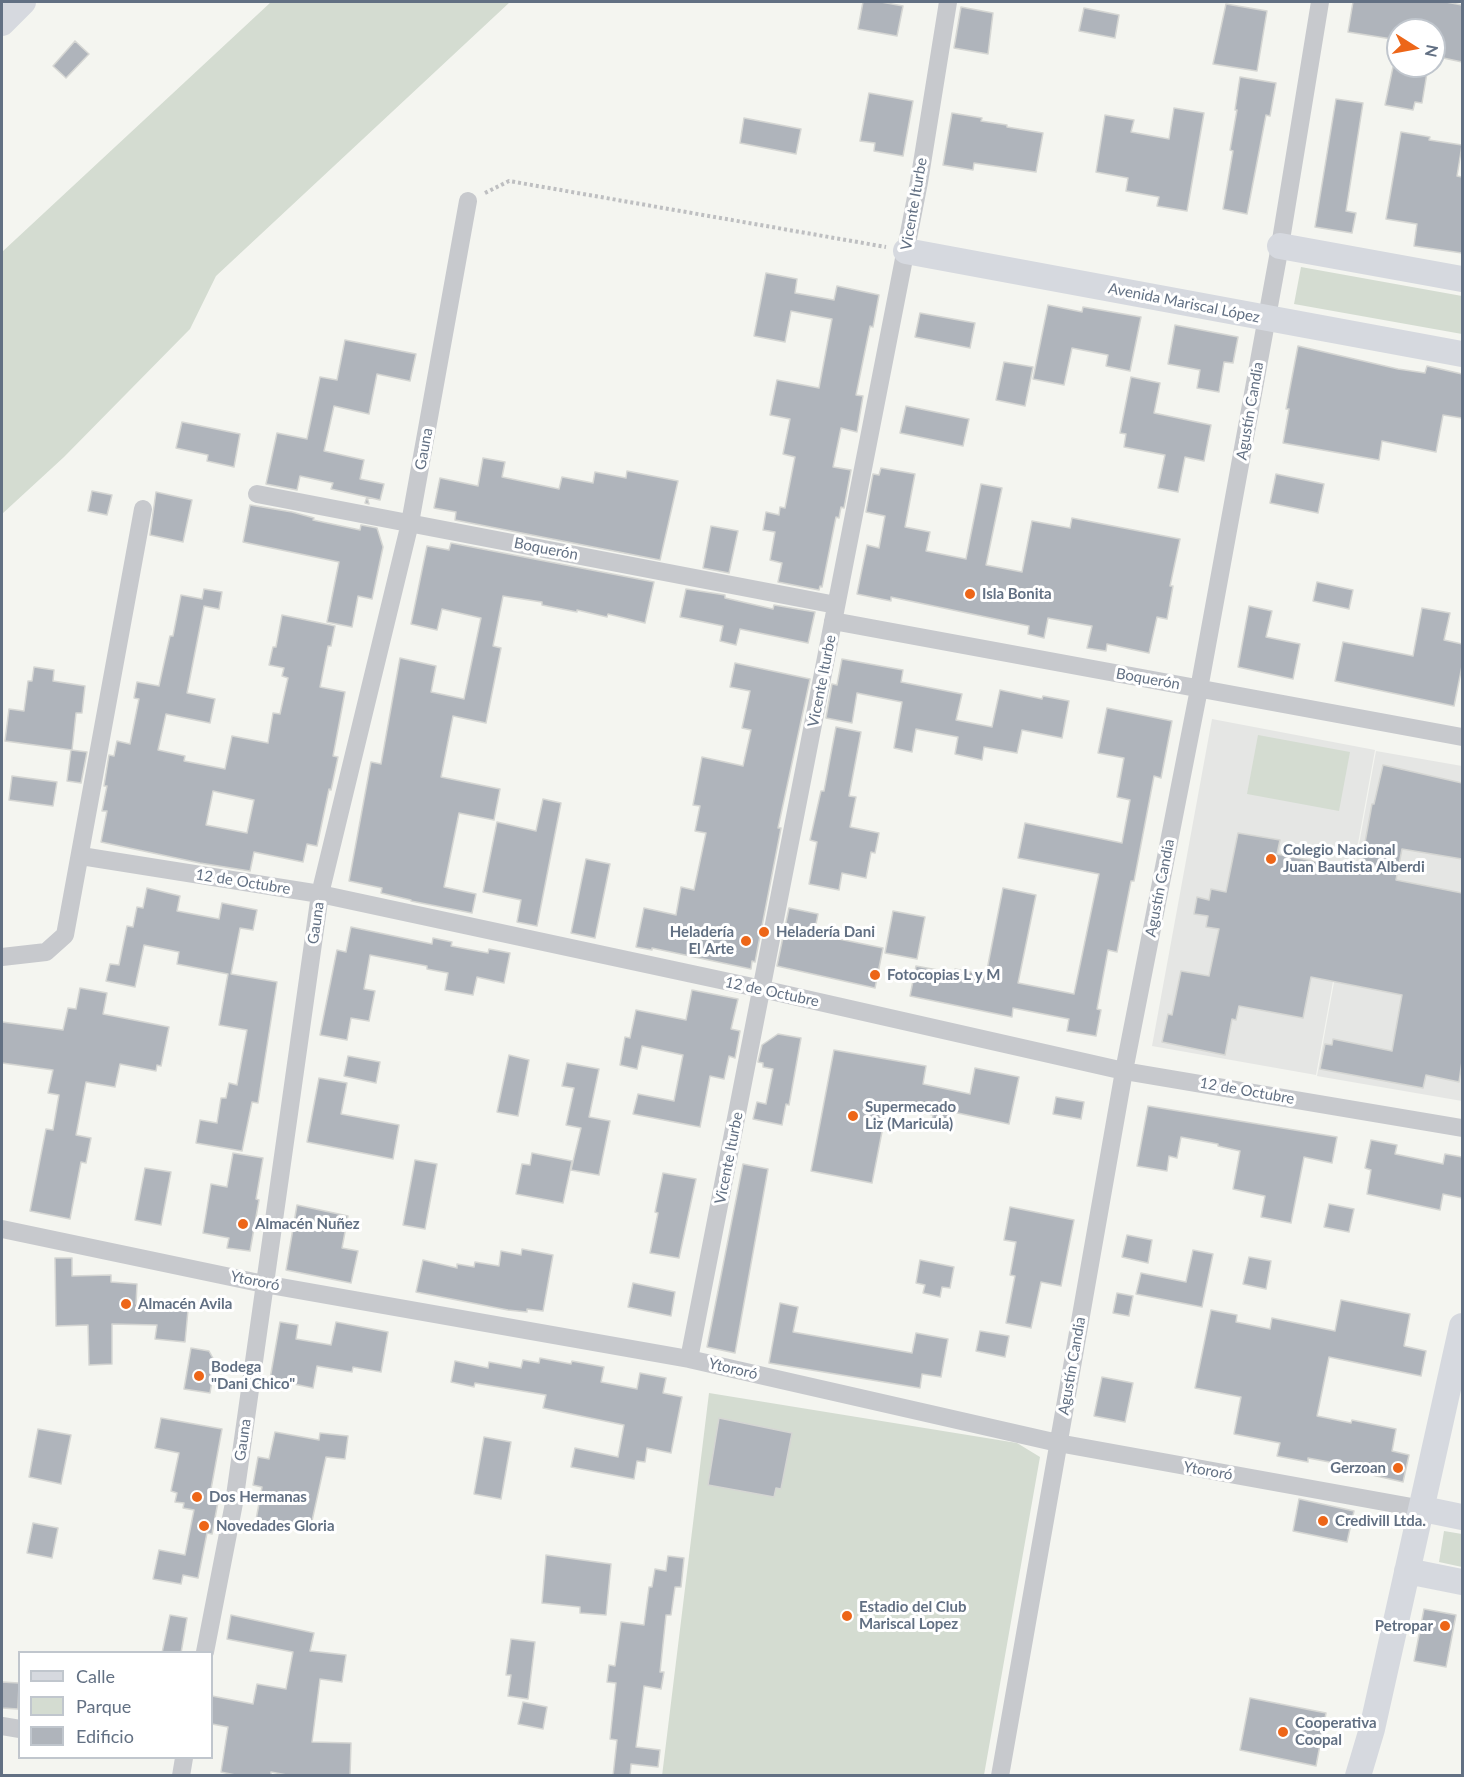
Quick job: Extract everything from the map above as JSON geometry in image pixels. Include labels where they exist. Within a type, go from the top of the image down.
[{"type":"street","points":[[2,23],[23,2]]},
{"type":"street","name":"Vicente Iturbe","points":[[688,1359],[906,251],[948,2]]},
{"type":"street","name":"Agustín Candia","points":[[1000,1776],[1124,1071],[1199,689],[1280,246],[1320,2]]},
{"type":"street","name":"Gauna","points":[[205,1651],[234,1503],[320,894],[410,523],[468,201]]},
{"type":"street","points":[[1280,246],[1462,279]]},
{"type":"street","name":"Avenida Mariscal López","points":[[906,251],[1462,354]]},
{"type":"street","name":"Boquerón","points":[[257,494],[410,523],[1199,689],[1462,737]]},
{"type":"street","points":[[2,957],[46,952],[65,935],[143,509]]},
{"type":"street","name":"12 de Octubre","points":[[81,856],[320,894],[1124,1071],[1462,1128]]},
{"type":"street","name":"Ytororó","points":[[2,1229],[264,1284],[688,1359],[1058,1443],[1462,1517]]},
{"type":"street","points":[[1358,1776],[1372,1729],[1423,1509],[1462,1326]]},
{"type":"street","points":[[1407,1571],[1462,1582]]},
{"type":"street","points":[[2,1726],[18,1729]]},
{"type":"street","points":[[181,1776],[184,1759]]},
{"type":"path","points":[[468,201],[509,181],[906,251]]},
{"type":"shaded area","name":"Colegio Nacional Juan Bautista Alberdi","points":[[1212,719],[1375,750],[1316,1075],[1152,1046]]},
{"type":"shaded area","points":[[1376,751],[1462,766],[1462,1101],[1317,1076]]},
{"type":"green space","points":[[271,2],[510,2],[216,276],[190,329],[64,457],[2,514],[2,252]]},
{"type":"green space","points":[[1301,267],[1462,296],[1462,334],[1294,304]]},
{"type":"green space","points":[[1258,735],[1350,752],[1339,811],[1247,794]]},
{"type":"green space","name":"Estadio del Club Mariscal Lopez","points":[[709,1393],[1017,1443],[1040,1457],[984,1775],[662,1776]]},
{"type":"green space","points":[[1444,1531],[1462,1534],[1462,1567],[1439,1562]]},
{"type":"building","points":[[863,2],[903,6],[897,36],[858,29]]},
{"type":"building","points":[[1353,2],[1446,2],[1462,5],[1462,62],[1446,59],[1446,18],[1386,18],[1386,38],[1348,32]]},
{"type":"building","points":[[1226,4],[1267,11],[1257,71],[1213,64]]},
{"type":"building","points":[[961,7],[993,13],[988,54],[954,48]]},
{"type":"building","points":[[1084,8],[1119,15],[1115,38],[1079,31]]},
{"type":"building","points":[[75,41],[89,54],[66,78],[53,66]]},
{"type":"building","points":[[1240,77],[1276,83],[1270,116],[1266,115],[1247,214],[1223,209],[1233,151],[1230,150]]},
{"type":"building","points":[[1391,78],[1426,78],[1422,103],[1415,102],[1413,110],[1385,105]]},
{"type":"building","points":[[869,93],[913,101],[903,156],[874,151],[875,143],[860,141]]},
{"type":"building","points":[[1336,99],[1363,103],[1346,211],[1356,213],[1352,233],[1315,227]]},
{"type":"building","points":[[1174,108],[1204,113],[1187,211],[1157,206],[1159,197],[1126,191],[1128,178],[1096,172],[1105,115],[1134,120],[1131,132],[1169,139]]},
{"type":"building","points":[[952,113],[982,118],[981,121],[1007,125],[1007,127],[1043,133],[1036,172],[974,163],[973,170],[943,165]]},
{"type":"building","points":[[744,118],[801,129],[796,154],[740,143]]},
{"type":"building","points":[[1401,132],[1430,137],[1429,140],[1462,145],[1457,176],[1462,177],[1462,253],[1414,246],[1417,224],[1386,219]]},
{"type":"building","points":[[766,273],[797,279],[795,293],[834,300],[837,286],[879,295],[873,327],[870,326],[856,395],[863,396],[857,432],[841,428],[833,467],[851,470],[844,508],[841,507],[839,518],[836,517],[822,587],[820,586],[819,590],[778,582],[782,563],[770,560],[775,532],[763,530],[766,512],[779,515],[780,507],[785,508],[795,457],[783,454],[790,419],[770,415],[777,380],[819,388],[832,319],[791,311],[785,342],[754,336]]},
{"type":"building","points":[[1048,305],[1082,312],[1083,307],[1141,317],[1130,371],[1106,366],[1108,355],[1072,348],[1064,385],[1033,379]]},
{"type":"building","points":[[920,313],[975,323],[970,348],[915,337]]},
{"type":"building","points":[[1175,325],[1238,337],[1233,363],[1224,362],[1219,392],[1197,388],[1200,370],[1168,364]]},
{"type":"building","points":[[345,340],[416,354],[410,381],[377,374],[369,414],[334,406],[324,451],[364,460],[360,479],[384,484],[380,500],[331,489],[333,483],[300,476],[297,490],[266,484],[277,433],[307,439],[320,377],[337,380]]},
{"type":"building","points":[[1298,346],[1398,369],[1425,373],[1427,366],[1462,374],[1462,418],[1443,415],[1436,452],[1382,441],[1379,460],[1283,443],[1289,409],[1286,409]]},
{"type":"building","points":[[1004,362],[1033,367],[1025,406],[996,400]]},
{"type":"building","points":[[1131,377],[1160,383],[1154,413],[1211,425],[1204,461],[1185,457],[1178,492],[1158,488],[1165,455],[1124,447],[1126,434],[1120,433]]},
{"type":"building","points":[[906,406],[969,419],[963,446],[900,433]]},
{"type":"building","points":[[182,422],[240,434],[234,467],[207,461],[208,455],[176,448]]},
{"type":"building","points":[[483,458],[505,462],[502,477],[559,489],[562,477],[593,483],[595,472],[626,478],[627,471],[678,481],[660,560],[455,520],[456,512],[434,508],[440,478],[478,486]]},
{"type":"building","points":[[881,468],[915,474],[905,527],[930,532],[926,551],[966,559],[981,484],[1002,488],[986,565],[1022,572],[1032,521],[1070,528],[1072,518],[1180,539],[1170,586],[1173,586],[1167,619],[1157,617],[1149,653],[1107,644],[1106,651],[1087,648],[1092,626],[1048,618],[1044,638],[1028,634],[1029,626],[891,597],[891,601],[857,594],[867,545],[879,548],[885,516],[866,512],[873,474],[879,475]]},
{"type":"building","points":[[1276,474],[1324,484],[1318,513],[1270,503]]},
{"type":"building","points":[[92,491],[112,495],[107,515],[88,511]]},
{"type":"building","points":[[156,492],[192,500],[183,542],[150,535]]},
{"type":"building","points":[[250,505],[292,512],[314,518],[313,520],[360,530],[361,525],[377,528],[383,547],[372,599],[358,596],[352,627],[327,622],[339,562],[243,542]]},
{"type":"building","points":[[711,526],[738,531],[729,573],[703,568]]},
{"type":"building","points":[[451,543],[654,582],[645,623],[608,614],[607,617],[577,610],[577,612],[542,605],[542,602],[503,596],[493,646],[501,648],[486,723],[453,716],[441,777],[500,789],[494,820],[459,813],[444,887],[476,894],[472,913],[411,901],[381,893],[382,888],[349,881],[371,762],[381,764],[400,658],[436,666],[431,692],[464,699],[481,618],[442,609],[437,630],[411,624],[427,546],[449,550]]},
{"type":"building","points":[[1317,582],[1353,590],[1349,609],[1313,601]]},
{"type":"building","points":[[204,589],[222,592],[219,609],[204,606],[187,693],[215,699],[210,723],[166,714],[158,750],[185,756],[184,761],[225,769],[232,736],[268,743],[273,713],[280,714],[288,678],[282,676],[284,668],[269,665],[273,647],[276,647],[282,615],[335,626],[331,646],[328,646],[320,687],[345,692],[333,756],[338,757],[317,846],[307,844],[303,862],[254,852],[250,871],[101,842],[107,811],[102,811],[107,786],[104,786],[109,755],[114,756],[117,741],[130,744],[139,699],[134,698],[137,682],[159,686],[170,636],[173,636],[181,595],[202,599]],"holes":[[[213,791],[254,800],[247,833],[206,825]]]},
{"type":"building","points":[[686,589],[725,595],[725,598],[773,609],[774,605],[815,612],[808,643],[740,629],[736,645],[720,641],[723,626],[680,617]]},
{"type":"building","points":[[1249,606],[1272,611],[1266,637],[1300,644],[1293,679],[1238,667]]},
{"type":"building","points":[[1422,608],[1450,613],[1444,640],[1462,644],[1462,666],[1454,706],[1335,681],[1343,642],[1413,656]]},
{"type":"building","points":[[842,659],[903,670],[901,682],[962,694],[956,720],[992,727],[1000,690],[1042,699],[1043,696],[1069,701],[1062,738],[1022,730],[1017,753],[984,747],[982,760],[955,754],[958,737],[916,729],[912,752],[894,748],[902,702],[857,693],[852,723],[826,718],[832,684],[837,685]]},
{"type":"building","points":[[735,663],[810,679],[778,828],[781,828],[755,962],[752,961],[751,969],[652,948],[652,950],[636,947],[644,908],[676,915],[681,887],[694,890],[706,833],[695,831],[700,806],[693,805],[702,757],[743,766],[751,730],[742,728],[750,691],[730,687]]},
{"type":"building","points":[[34,667],[54,670],[53,681],[85,686],[82,713],[76,713],[72,750],[5,741],[9,709],[24,711],[28,681],[32,681]]},
{"type":"building","points":[[1107,708],[1172,721],[1161,778],[1154,776],[1134,881],[1131,881],[1117,952],[1108,950],[1097,1009],[1101,1010],[1096,1036],[1067,1031],[1069,1019],[1013,1008],[1012,1017],[910,996],[916,966],[954,973],[955,969],[986,975],[1003,888],[1036,895],[1018,983],[1074,994],[1099,874],[1018,858],[1025,823],[1122,843],[1130,800],[1117,797],[1124,758],[1098,753]]},
{"type":"building","points":[[836,727],[861,732],[849,796],[856,797],[850,827],[879,833],[875,853],[871,852],[866,878],[842,873],[839,890],[809,884],[817,842],[810,840],[821,791],[824,791]]},
{"type":"building","points":[[71,750],[87,752],[81,783],[67,781]]},
{"type":"building","points":[[1383,765],[1462,783],[1462,859],[1402,849],[1396,880],[1462,893],[1462,1061],[1459,1082],[1426,1075],[1423,1088],[1320,1069],[1325,1044],[1332,1045],[1333,1039],[1392,1051],[1402,995],[1311,977],[1303,1018],[1239,1006],[1236,1020],[1232,1019],[1225,1055],[1162,1042],[1168,1014],[1172,1015],[1181,971],[1209,976],[1219,929],[1206,927],[1208,916],[1194,914],[1197,897],[1209,900],[1211,889],[1226,892],[1238,833],[1280,840],[1277,854],[1360,870],[1372,804],[1374,804]]},
{"type":"building","points":[[12,776],[57,782],[53,806],[9,800]]},
{"type":"building","points":[[543,799],[561,803],[537,926],[517,922],[521,900],[483,892],[497,822],[536,831]]},
{"type":"building","points":[[586,859],[610,864],[595,938],[571,933]]},
{"type":"building","points":[[147,888],[180,896],[177,911],[219,919],[222,903],[257,910],[253,930],[240,928],[231,974],[277,982],[258,1103],[252,1102],[242,1151],[196,1143],[200,1120],[217,1123],[221,1098],[226,1098],[229,1083],[237,1085],[247,1030],[219,1025],[228,974],[177,964],[179,952],[144,945],[135,987],[106,981],[110,964],[119,965],[127,926],[133,927],[137,907],[143,908]]},
{"type":"building","points":[[789,908],[818,914],[814,934],[883,948],[875,988],[777,966]]},
{"type":"building","points":[[893,911],[925,917],[917,959],[885,953]]},
{"type":"building","points":[[351,927],[432,944],[433,938],[452,942],[451,946],[488,953],[489,949],[510,953],[504,983],[477,977],[473,995],[445,990],[448,973],[427,969],[427,966],[370,955],[364,989],[375,991],[369,1021],[351,1018],[347,1040],[320,1035],[337,950],[346,952]]},
{"type":"building","points":[[80,988],[107,993],[103,1014],[169,1027],[161,1066],[157,1065],[156,1071],[120,1064],[115,1087],[86,1082],[76,1135],[91,1138],[86,1163],[81,1162],[70,1219],[30,1211],[46,1129],[53,1130],[59,1095],[48,1093],[53,1070],[2,1063],[2,1022],[63,1030],[68,1008],[76,1009]]},
{"type":"building","points":[[692,990],[738,999],[731,1029],[740,1031],[735,1058],[729,1056],[724,1079],[710,1076],[700,1127],[633,1114],[638,1094],[674,1101],[683,1055],[642,1046],[637,1069],[620,1065],[625,1037],[630,1038],[636,1010],[686,1020]]},
{"type":"building","points":[[778,1034],[801,1038],[789,1105],[786,1104],[782,1125],[753,1119],[757,1102],[766,1104],[773,1069],[763,1067],[763,1063],[758,1062],[762,1045]]},
{"type":"building","name":"Supermecado Liz (Maricula)","points":[[834,1050],[926,1066],[923,1084],[970,1094],[975,1068],[1019,1077],[1009,1124],[953,1112],[951,1124],[932,1121],[933,1115],[887,1106],[872,1183],[811,1171]]},
{"type":"building","points":[[509,1055],[529,1060],[518,1116],[497,1112]]},
{"type":"building","points":[[348,1056],[380,1062],[376,1083],[344,1076]]},
{"type":"building","points":[[567,1063],[599,1069],[589,1117],[610,1121],[599,1175],[571,1170],[581,1128],[566,1125],[574,1088],[562,1086]]},
{"type":"building","points":[[319,1078],[347,1083],[341,1114],[399,1125],[393,1159],[307,1142]]},
{"type":"building","points":[[1056,1097],[1084,1102],[1081,1119],[1053,1114]]},
{"type":"building","points":[[1148,1106],[1337,1137],[1332,1163],[1304,1157],[1291,1223],[1261,1217],[1265,1196],[1233,1189],[1240,1151],[1181,1137],[1177,1158],[1169,1156],[1167,1171],[1137,1166]]},
{"type":"building","points":[[1371,1140],[1397,1145],[1395,1154],[1443,1164],[1445,1154],[1462,1157],[1462,1198],[1443,1194],[1440,1210],[1367,1194],[1371,1170],[1365,1168]]},
{"type":"building","points":[[233,1153],[263,1158],[256,1199],[259,1200],[250,1251],[227,1248],[229,1238],[203,1233],[211,1184],[227,1187]]},
{"type":"building","points":[[532,1153],[572,1161],[563,1203],[516,1194],[522,1164],[530,1165]]},
{"type":"building","points":[[415,1160],[437,1164],[425,1229],[403,1225]]},
{"type":"building","points":[[743,1164],[768,1169],[735,1353],[707,1347]]},
{"type":"building","points":[[145,1168],[171,1172],[161,1225],[135,1220]]},
{"type":"building","points":[[663,1173],[696,1179],[679,1258],[650,1253]]},
{"type":"building","points":[[1329,1204],[1354,1209],[1349,1232],[1324,1227]]},
{"type":"building","points":[[297,1205],[348,1216],[342,1248],[358,1251],[351,1283],[286,1270]]},
{"type":"building","points":[[1010,1207],[1074,1220],[1061,1286],[1041,1282],[1031,1328],[1006,1323],[1015,1276],[1010,1275],[1016,1242],[1004,1240]]},
{"type":"building","points":[[1127,1235],[1152,1240],[1148,1263],[1122,1257]]},
{"type":"building","points":[[522,1249],[553,1255],[543,1311],[508,1310],[416,1292],[423,1260],[457,1268],[457,1264],[474,1267],[475,1262],[499,1266],[501,1251],[521,1255]]},
{"type":"building","points":[[1193,1250],[1213,1254],[1202,1307],[1136,1294],[1141,1273],[1186,1282]]},
{"type":"building","points":[[1249,1257],[1271,1261],[1266,1289],[1243,1284]]},
{"type":"building","points":[[55,1258],[72,1258],[72,1276],[111,1275],[111,1282],[137,1284],[136,1304],[188,1310],[185,1342],[155,1339],[157,1325],[112,1324],[112,1364],[89,1365],[88,1325],[56,1326]]},
{"type":"building","points":[[920,1260],[954,1267],[950,1288],[942,1287],[940,1297],[923,1293],[925,1285],[916,1283]]},
{"type":"building","points":[[633,1283],[675,1292],[671,1316],[628,1307]]},
{"type":"building","points":[[1117,1293],[1133,1296],[1129,1316],[1113,1313]]},
{"type":"building","points":[[1341,1300],[1410,1314],[1404,1346],[1426,1351],[1421,1376],[1329,1357],[1317,1416],[1396,1429],[1392,1451],[1409,1455],[1403,1482],[1355,1470],[1356,1467],[1308,1458],[1308,1462],[1277,1456],[1280,1443],[1234,1434],[1241,1397],[1195,1388],[1211,1310],[1237,1315],[1236,1322],[1270,1329],[1272,1318],[1335,1331]]},
{"type":"building","points":[[780,1303],[798,1307],[793,1332],[912,1353],[916,1333],[948,1339],[941,1377],[922,1374],[920,1388],[769,1363]]},
{"type":"building","points":[[280,1322],[298,1325],[296,1339],[331,1345],[336,1322],[388,1332],[381,1372],[353,1367],[352,1372],[317,1366],[313,1388],[270,1379]]},
{"type":"building","points":[[980,1331],[1009,1336],[1005,1357],[976,1351]]},
{"type":"building","name":"Bodega \"Dani Chico\"","points":[[191,1348],[209,1351],[215,1362],[210,1393],[184,1389]]},
{"type":"building","points":[[540,1358],[604,1367],[601,1382],[637,1389],[640,1373],[666,1378],[663,1393],[682,1397],[671,1453],[647,1448],[645,1462],[637,1461],[634,1479],[571,1467],[575,1448],[618,1457],[624,1425],[543,1408],[546,1395],[475,1383],[474,1387],[451,1382],[455,1361],[488,1368],[489,1362],[521,1368],[523,1360],[539,1363]]},
{"type":"building","points":[[1102,1377],[1133,1383],[1125,1422],[1094,1416]]},
{"type":"building","points":[[161,1418],[222,1429],[211,1489],[220,1491],[212,1534],[207,1533],[198,1578],[183,1575],[181,1584],[153,1579],[159,1550],[185,1555],[194,1510],[183,1508],[184,1503],[175,1502],[177,1493],[171,1491],[179,1453],[155,1448]]},
{"type":"building","points":[[719,1418],[792,1433],[781,1489],[776,1488],[774,1497],[708,1485]]},
{"type":"building","points":[[38,1429],[71,1435],[61,1484],[29,1477]]},
{"type":"building","points":[[275,1432],[319,1440],[320,1433],[348,1436],[345,1459],[326,1457],[310,1530],[256,1520],[262,1487],[253,1485],[258,1457],[269,1459]]},
{"type":"building","points":[[484,1437],[511,1442],[501,1499],[474,1494]]},
{"type":"building","name":"Credivill Ltda.","points":[[1299,1499],[1354,1511],[1347,1542],[1293,1531]]},
{"type":"building","points":[[33,1523],[58,1528],[52,1558],[27,1553]]},
{"type":"building","points":[[546,1555],[611,1564],[606,1615],[580,1613],[580,1607],[542,1603]]},
{"type":"building","points":[[668,1556],[684,1558],[681,1587],[675,1587],[671,1615],[666,1615],[660,1672],[664,1672],[661,1689],[644,1686],[636,1747],[660,1750],[658,1767],[631,1764],[630,1776],[613,1776],[617,1740],[610,1739],[616,1683],[607,1682],[609,1665],[615,1666],[621,1622],[644,1625],[649,1587],[652,1587],[655,1569],[666,1571]]},
{"type":"building","points":[[1424,1609],[1456,1615],[1446,1667],[1414,1661]]},
{"type":"building","points":[[170,1615],[187,1618],[181,1651],[162,1651]]},
{"type":"building","points":[[231,1615],[314,1633],[310,1651],[346,1655],[342,1682],[320,1679],[312,1742],[351,1743],[350,1776],[292,1776],[271,1772],[271,1776],[240,1776],[221,1772],[228,1727],[213,1724],[213,1696],[253,1704],[257,1684],[286,1689],[293,1652],[227,1639]]},
{"type":"building","points":[[511,1639],[535,1642],[528,1699],[508,1696],[511,1675],[506,1675]]},
{"type":"building","points":[[2,1682],[18,1683],[18,1709],[2,1708]]},
{"type":"building","name":"Cooperativa Coopal","points":[[1250,1698],[1326,1713],[1316,1766],[1240,1750]]},
{"type":"building","points":[[523,1702],[547,1707],[543,1729],[518,1724]]},
{"type":"place","name":"Isla Bonita","points":[[970,594]]},
{"type":"place","name":"Colegio Nacional Juan Bautista Alberdi","points":[[1271,859]]},
{"type":"place","name":"Heladería Dani","points":[[764,932]]},
{"type":"place","name":"Heladería El Arte","points":[[746,941]]},
{"type":"place","name":"Fotocopias L y M","points":[[875,975]]},
{"type":"place","name":"Supermecado Liz (Maricula)","points":[[853,1116]]},
{"type":"place","name":"Almacén Nuñez","points":[[243,1224]]},
{"type":"place","name":"Almacén Avila","points":[[126,1304]]},
{"type":"place","name":"Bodega \"Dani Chico\"","points":[[199,1376]]},
{"type":"place","name":"Gerzoan","points":[[1398,1468]]},
{"type":"place","name":"Dos Hermanas","points":[[197,1497]]},
{"type":"place","name":"Credivill Ltda.","points":[[1323,1521]]},
{"type":"place","name":"Novedades Gloria","points":[[204,1526]]},
{"type":"place","name":"Estadio del Club Mariscal Lopez","points":[[847,1616]]},
{"type":"place","name":"Petropar","points":[[1445,1626]]},
{"type":"place","name":"Cooperativa Coopal","points":[[1283,1732]]}]
